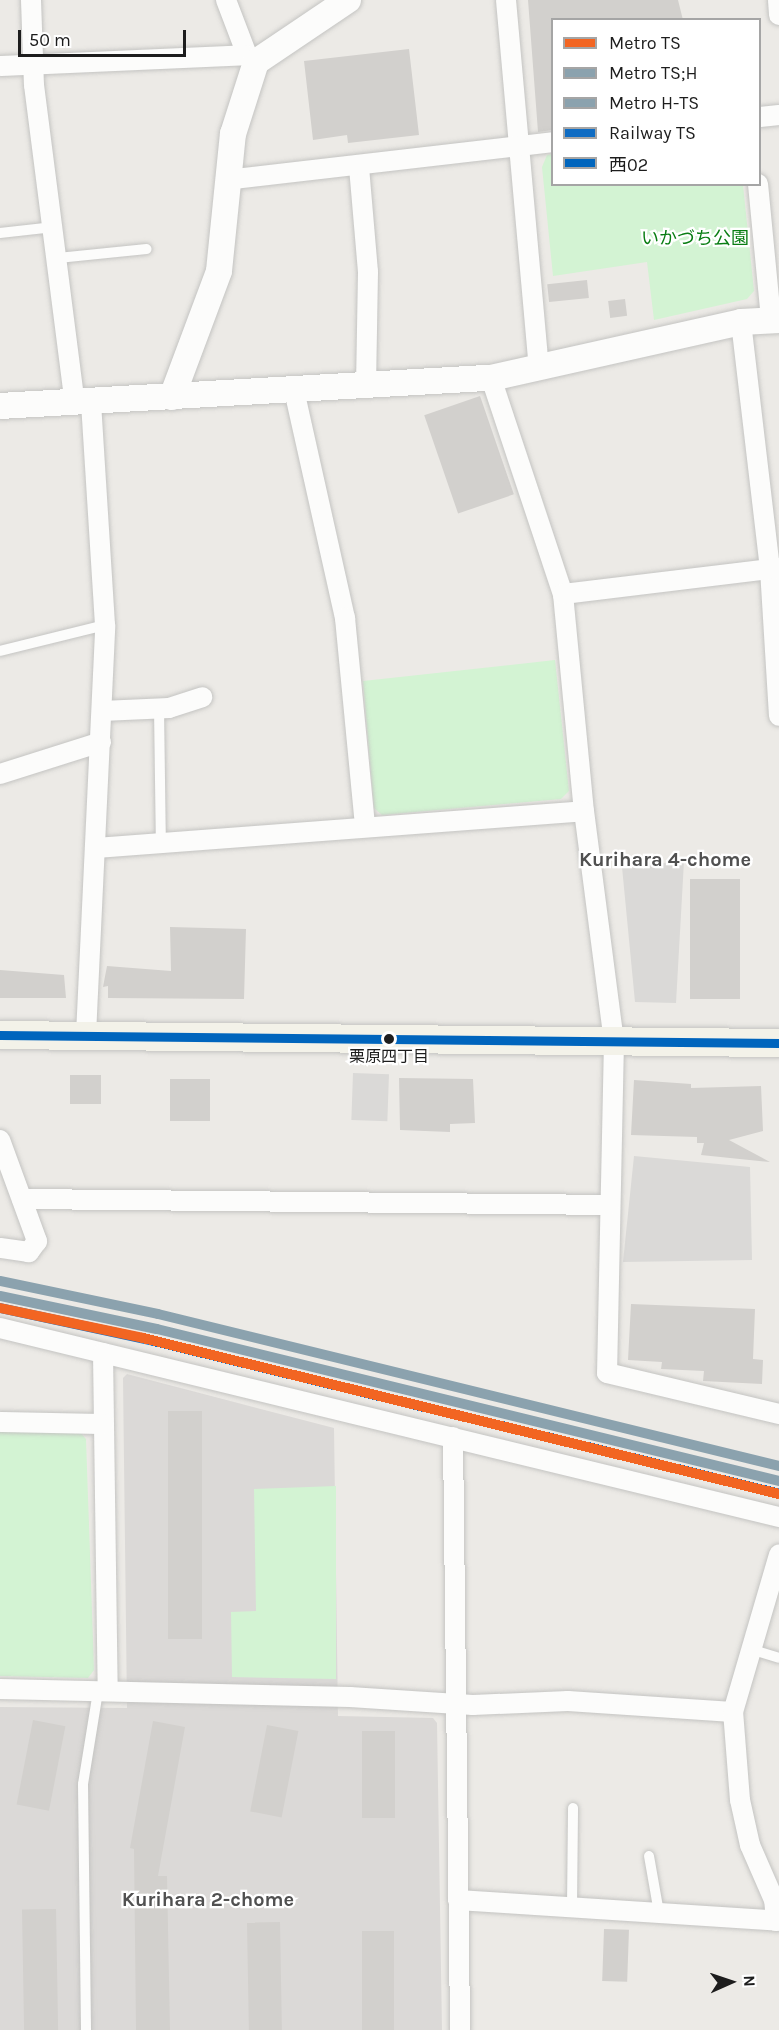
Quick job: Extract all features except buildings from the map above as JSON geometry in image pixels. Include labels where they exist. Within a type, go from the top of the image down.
[{"type":"main road","points":[[0,1035],[779,1043]]},
{"type":"street","points":[[31,0],[33,65],[58,258],[83,403],[105,625],[86,1035]]},
{"type":"street","points":[[172,397],[219,271],[226,237],[226,180],[233,134],[252,58],[226,0]]},
{"type":"street","points":[[0,66],[252,58],[348,0]]},
{"type":"street","points":[[506,0],[539,368]]},
{"type":"street","points":[[778,0],[779,15]]},
{"type":"street","points":[[761,117],[779,115]]},
{"type":"street","points":[[226,180],[359,167],[551,142]]},
{"type":"street","points":[[359,167],[368,272],[366,385]]},
{"type":"street","points":[[0,406],[491,378],[741,322],[775,320],[758,186]]},
{"type":"street","points":[[741,322],[774,568],[779,716]]},
{"type":"street","points":[[491,378],[563,594],[584,812],[614,1041],[607,1373],[779,1414]]},
{"type":"street","points":[[294,390],[345,618],[365,827]]},
{"type":"street","points":[[563,594],[774,568]]},
{"type":"street","points":[[102,711],[159,708],[202,696]]},
{"type":"street","points":[[0,774],[101,742]]},
{"type":"street","points":[[96,848],[584,812]]},
{"type":"street","points":[[0,1140],[38,1240],[30,1252],[0,1248]]},
{"type":"street","points":[[22,1198],[610,1205]]},
{"type":"street","points":[[0,1328],[779,1517]]},
{"type":"street","points":[[102,1353],[103,1691]]},
{"type":"street","points":[[0,1422],[103,1424]]},
{"type":"street","points":[[453,1437],[459,2030]]},
{"type":"street","points":[[458,1900],[777,1921],[774,1900],[750,1845],[740,1800],[733,1712],[779,1555]]},
{"type":"street","points":[[0,1689],[455,1703],[600,1702],[733,1712]]},
{"type":"lane","points":[[0,233],[54,226]]},
{"type":"lane","points":[[58,258],[147,249]]},
{"type":"lane","points":[[0,651],[105,625]]},
{"type":"lane","points":[[159,708],[161,843]]},
{"type":"lane","points":[[750,1649],[779,1658]]},
{"type":"lane","points":[[86,2030],[83,1794],[103,1691]]},
{"type":"lane","points":[[572,1908],[573,1808]]},
{"type":"lane","points":[[649,1856],[659,1913]]},
{"type":"shaded area","points":[[684,861],[676,1003],[635,1002],[622,867]]},
{"type":"shaded area","points":[[353,1073],[389,1074],[387,1121],[351,1120]]},
{"type":"shaded area","points":[[634,1156],[750,1167],[752,1260],[623,1262]]},
{"type":"shaded area","points":[[127,1374],[334,1428],[338,1716],[433,1718],[437,1723],[442,2030],[0,2030],[0,1707],[127,1708],[123,1378]]},
{"type":"green space","name":"いかづち公園","points":[[551,154],[551,186],[743,186],[754,291],[747,299],[654,320],[647,262],[553,276],[542,167],[547,155]]},
{"type":"green space","points":[[555,660],[569,791],[561,799],[382,815],[374,808],[363,681]]},
{"type":"green space","points":[[0,1430],[79,1431],[86,1439],[94,1670],[88,1678],[0,1676]]},
{"type":"green space","points":[[336,1486],[336,1679],[232,1677],[231,1612],[256,1611],[254,1489]]},
{"type":"metro line","name":"H-TS","points":[[0,1281],[158,1314],[779,1466]]},
{"type":"metro line","name":"TS;H","points":[[0,1296],[157,1329],[779,1481]]},
{"type":"metro line","name":"TS","points":[[0,1308],[143,1338],[779,1494]]},
{"type":"rail line","name":"TS","points":[[0,1308],[154,1341],[776,1493]]},
{"type":"transit line","name":"西02","points":[[0,1035],[779,1043]]},
{"type":"place","name":"栗原四丁目","points":[[389,1039]]},
{"type":"district","name":"Kurihara 4-chome","points":[[665,859]]},
{"type":"district","name":"Kurihara 2-chome","points":[[208,1899]]}]
